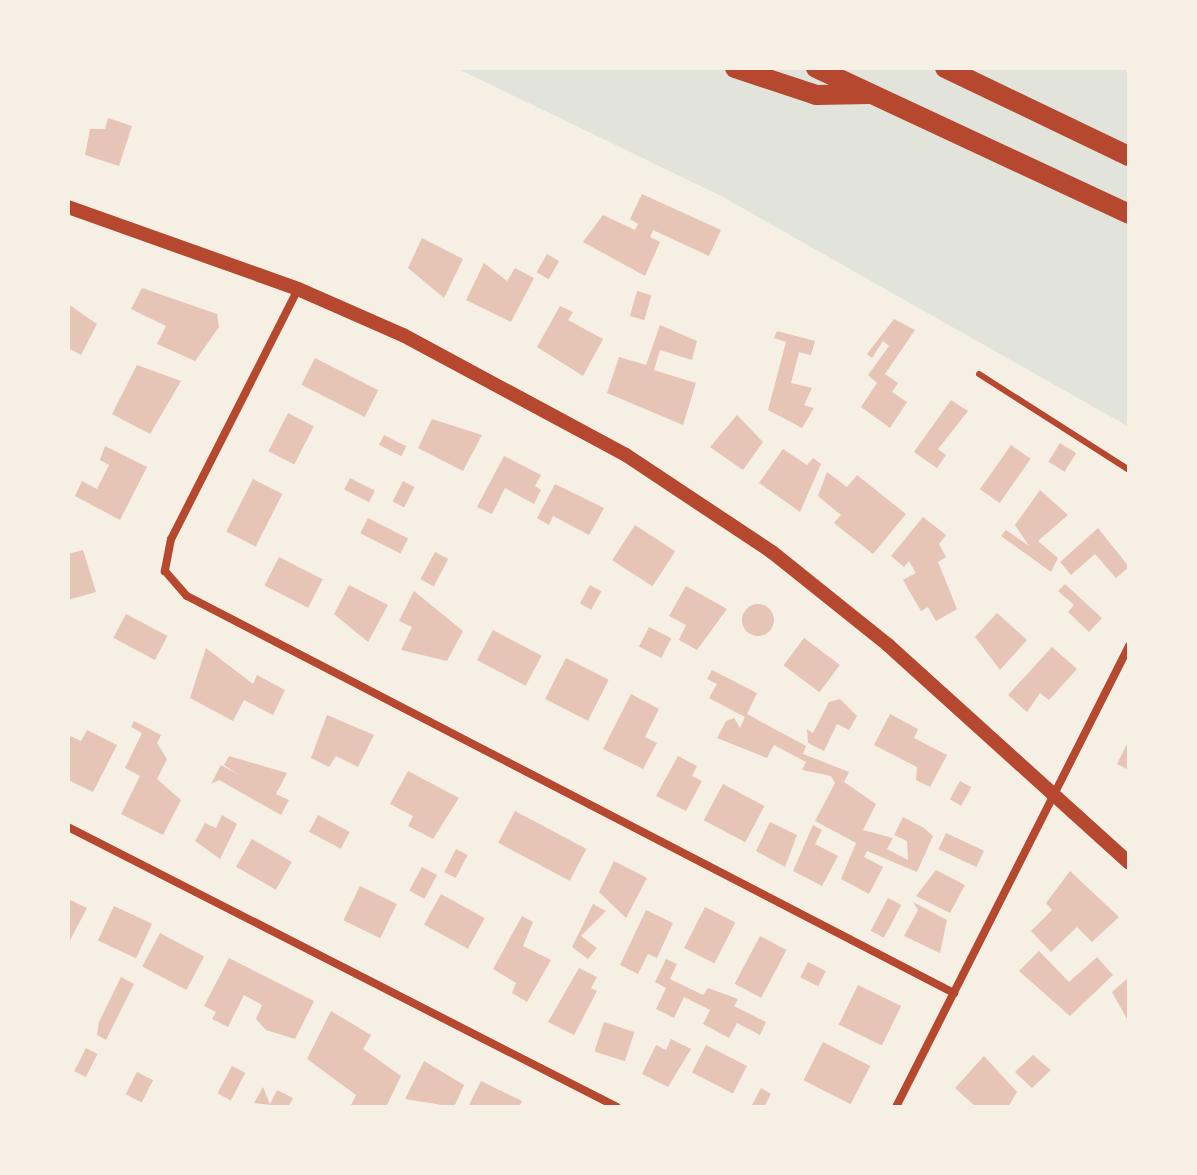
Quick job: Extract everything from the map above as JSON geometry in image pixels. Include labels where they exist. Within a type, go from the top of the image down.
[{"type":"highway","points":[[735,68],[816,95],[878,94]]},
{"type":"highway","points":[[816,68],[878,94],[1129,214]]},
{"type":"highway","points":[[945,68],[1129,156]]},
{"type":"street","points":[[68,207],[298,289],[403,335],[626,455],[772,552],[1056,794],[1129,863]]},
{"type":"street","points":[[298,289],[171,539],[165,571],[187,596],[954,993]]},
{"type":"street","points":[[896,1107],[1129,646]]},
{"type":"street","points":[[68,827],[617,1107]]},
{"type":"lane","points":[[979,374],[1129,470]]},
{"type":"shaded area","points":[[456,68],[1129,68],[1129,427],[721,196]]},
{"type":"building","points":[[108,118],[132,126],[119,166],[85,155],[90,129],[105,129]]},
{"type":"building","points":[[642,194],[721,230],[709,256],[653,230],[650,237],[660,242],[645,276],[583,242],[603,215],[635,230],[638,224],[630,219]]},
{"type":"building","points":[[422,238],[463,259],[444,298],[408,268]]},
{"type":"building","points":[[547,254],[559,261],[549,279],[536,272]]},
{"type":"building","points":[[484,263],[507,281],[515,268],[534,278],[511,322],[466,300]]},
{"type":"building","points":[[142,288],[217,314],[219,327],[195,361],[157,344],[166,326],[131,309]]},
{"type":"building","points":[[637,291],[651,295],[644,320],[630,316]]},
{"type":"building","points":[[68,304],[97,324],[81,355],[68,348]]},
{"type":"building","points":[[560,306],[573,312],[568,320],[603,339],[583,376],[537,347]]},
{"type":"building","points":[[894,319],[915,330],[885,374],[898,383],[892,392],[907,402],[890,428],[861,407],[877,383],[868,375],[889,346],[883,341],[872,358],[867,354]]},
{"type":"building","points":[[660,325],[697,341],[692,360],[660,350],[654,370],[696,383],[683,425],[607,393],[619,357],[646,365]]},
{"type":"building","points":[[777,331],[815,341],[811,355],[799,352],[791,383],[812,388],[804,405],[814,408],[802,428],[768,410],[786,342],[774,338]]},
{"type":"building","points":[[315,358],[378,390],[365,417],[301,385]]},
{"type":"building","points":[[137,365],[181,381],[150,434],[112,414]]},
{"type":"building","points":[[951,400],[968,411],[938,449],[946,455],[937,468],[914,452]]},
{"type":"building","points":[[288,413],[314,426],[294,464],[268,451]]},
{"type":"building","points":[[737,415],[763,442],[743,470],[710,447]]},
{"type":"building","points":[[432,419],[482,435],[463,471],[418,448]]},
{"type":"building","points":[[384,435],[406,446],[401,456],[379,445]]},
{"type":"building","points":[[1060,443],[1076,453],[1064,472],[1048,462]]},
{"type":"building","points":[[1011,445],[1031,459],[1000,503],[980,489]]},
{"type":"building","points":[[105,446],[147,467],[120,520],[75,496],[82,481],[97,489],[109,465],[100,460]]},
{"type":"building","points":[[783,449],[807,465],[813,458],[821,464],[800,512],[759,483]]},
{"type":"building","points":[[504,456],[541,475],[535,486],[541,490],[534,504],[505,488],[492,514],[477,507]]},
{"type":"building","points":[[827,472],[847,487],[857,475],[906,514],[873,554],[834,523],[841,515],[818,496]]},
{"type":"building","points":[[350,478],[375,491],[369,502],[344,490]]},
{"type":"building","points":[[253,479],[282,494],[256,547],[226,532]]},
{"type":"building","points":[[403,481],[415,487],[404,507],[393,501]]},
{"type":"building","points":[[555,484],[604,508],[589,535],[553,516],[549,525],[537,518]]},
{"type":"building","points":[[1040,490],[1068,515],[1038,541],[1058,558],[1051,572],[1001,536],[1006,530],[1029,546],[1015,525]]},
{"type":"building","points":[[923,517],[946,535],[939,544],[946,557],[938,562],[957,609],[936,621],[928,607],[921,611],[903,580],[916,573],[909,561],[904,567],[891,556]]},
{"type":"building","points":[[368,518],[408,538],[400,554],[360,533]]},
{"type":"building","points":[[635,525],[675,551],[652,586],[612,560]]},
{"type":"building","points":[[1098,528],[1129,567],[1116,578],[1095,554],[1071,575],[1060,562]]},
{"type":"building","points":[[83,550],[96,592],[68,600],[68,554]]},
{"type":"building","points":[[435,552],[448,559],[434,586],[420,579]]},
{"type":"building","points":[[279,557],[323,579],[308,608],[264,586]]},
{"type":"building","points":[[1065,584],[1102,618],[1089,632],[1068,612],[1074,605],[1058,591]]},
{"type":"building","points":[[349,585],[388,605],[368,642],[334,614]]},
{"type":"building","points":[[590,585],[601,591],[591,610],[580,603]]},
{"type":"building","points":[[686,586],[727,609],[697,650],[679,640],[686,625],[669,616]]},
{"type":"building","points":[[414,591],[463,631],[447,661],[401,650],[412,627],[399,621]]},
{"type":"building","points":[[758,604],[770,608],[774,620],[770,632],[758,636],[746,632],[742,620],[746,608]]},
{"type":"building","points":[[997,613],[1027,640],[1000,670],[975,637]]},
{"type":"building","points":[[126,614],[167,636],[155,660],[113,638]]},
{"type":"building","points":[[649,627],[671,638],[661,658],[639,647]]},
{"type":"building","points":[[493,630],[542,656],[526,686],[477,660]]},
{"type":"building","points":[[804,638],[840,665],[819,692],[784,665]]},
{"type":"building","points":[[1052,647],[1077,669],[1049,700],[1040,693],[1027,712],[1008,695]]},
{"type":"building","points":[[206,648],[253,684],[257,675],[285,690],[273,715],[244,700],[233,721],[190,698]]},
{"type":"building","points":[[566,658],[609,680],[588,721],[545,699]]},
{"type":"building","points":[[712,670],[757,693],[747,714],[806,746],[803,754],[849,772],[844,782],[876,804],[863,830],[893,838],[887,849],[908,860],[907,841],[894,835],[903,817],[933,836],[917,872],[867,851],[864,857],[883,867],[869,894],[841,879],[856,843],[815,821],[835,783],[831,776],[802,770],[806,762],[774,745],[767,758],[717,738],[726,721],[734,718],[740,728],[745,717],[709,698],[717,684],[707,679]]},
{"type":"building","points":[[631,694],[659,709],[645,737],[657,743],[643,769],[603,749]]},
{"type":"building","points":[[840,699],[857,716],[849,730],[837,724],[824,751],[808,743],[807,729],[813,733],[829,702]]},
{"type":"building","points":[[890,714],[918,729],[914,738],[947,755],[930,787],[916,780],[917,767],[874,745]]},
{"type":"building","points":[[327,715],[374,735],[358,767],[336,756],[329,767],[311,758]]},
{"type":"building","points":[[134,721],[161,735],[157,743],[167,759],[157,779],[181,800],[163,835],[121,814],[140,776],[125,768],[142,733],[131,727]]},
{"type":"building","points":[[87,730],[117,745],[93,792],[68,780],[68,735],[81,741]]},
{"type":"building","points":[[1129,740],[1129,770],[1117,764]]},
{"type":"building","points":[[229,756],[287,773],[276,794],[289,800],[281,815],[219,780],[211,784],[221,765],[239,775],[224,765]]},
{"type":"building","points":[[678,756],[697,766],[692,776],[702,781],[686,811],[656,796]]},
{"type":"building","points":[[408,771],[459,798],[433,839],[408,826],[413,816],[390,804]]},
{"type":"building","points":[[960,781],[971,787],[961,806],[950,799]]},
{"type":"building","points":[[723,784],[764,806],[745,842],[704,820]]},
{"type":"building","points":[[515,811],[587,849],[570,881],[498,843]]},
{"type":"building","points":[[222,815],[237,824],[220,859],[195,841],[205,823],[216,828]]},
{"type":"building","points":[[318,815],[350,832],[341,849],[309,832]]},
{"type":"building","points":[[770,822],[797,835],[785,867],[756,851]]},
{"type":"building","points":[[813,825],[822,830],[815,844],[838,856],[822,886],[793,871]]},
{"type":"building","points":[[946,833],[984,851],[976,867],[938,849]]},
{"type":"building","points":[[252,839],[292,862],[276,890],[236,867]]},
{"type":"building","points":[[456,849],[468,855],[456,878],[444,872]]},
{"type":"building","points":[[614,861],[647,878],[626,918],[599,892]]},
{"type":"building","points":[[422,867],[437,875],[424,899],[409,891]]},
{"type":"building","points":[[936,870],[965,885],[950,913],[916,896]]},
{"type":"building","points":[[1070,871],[1119,917],[1092,942],[1077,927],[1051,952],[1031,931],[1052,910],[1046,903]]},
{"type":"building","points":[[360,886],[397,904],[380,938],[343,920]]},
{"type":"building","points":[[441,894],[485,918],[468,949],[424,925]]},
{"type":"building","points":[[888,898],[901,905],[884,938],[871,931]]},
{"type":"building","points":[[68,899],[87,908],[68,944]]},
{"type":"building","points":[[913,902],[947,920],[940,953],[904,936],[918,910]]},
{"type":"building","points":[[593,904],[606,911],[581,936],[597,948],[588,959],[572,947]]},
{"type":"building","points":[[114,906],[152,924],[136,958],[98,940]]},
{"type":"building","points":[[705,907],[735,922],[714,963],[684,948]]},
{"type":"building","points":[[646,910],[673,923],[657,958],[648,954],[638,974],[620,965]]},
{"type":"building","points":[[522,916],[533,922],[523,946],[551,960],[527,1002],[512,993],[516,983],[493,969]]},
{"type":"building","points":[[160,933],[204,956],[186,990],[142,967]]},
{"type":"building","points":[[760,936],[786,950],[761,998],[735,984]]},
{"type":"building","points":[[1039,951],[1069,982],[1097,957],[1113,975],[1070,1016],[1019,971]]},
{"type":"building","points":[[229,958],[314,1001],[295,1039],[266,1030],[256,1019],[262,1005],[244,995],[228,1027],[212,1019],[216,1012],[204,1006]]},
{"type":"building","points":[[666,959],[677,964],[670,979],[703,995],[708,988],[738,999],[734,1006],[766,1022],[760,1035],[737,1023],[729,1038],[703,1024],[710,1010],[684,997],[674,1018],[656,1009],[666,988],[655,982]]},
{"type":"building","points":[[808,962],[826,971],[818,986],[800,977]]},
{"type":"building","points":[[579,968],[597,977],[591,988],[597,991],[574,1035],[548,1022]]},
{"type":"building","points":[[121,977],[134,984],[106,1040],[97,1035],[99,1022]]},
{"type":"building","points":[[1129,977],[1129,1018],[1127,1019],[1112,992]]},
{"type":"building","points":[[858,985],[901,1006],[882,1046],[839,1025]]},
{"type":"building","points":[[331,1011],[371,1035],[363,1049],[401,1076],[386,1107],[350,1107],[356,1095],[307,1059]]},
{"type":"building","points":[[604,1022],[634,1032],[625,1061],[594,1051]]},
{"type":"building","points":[[671,1039],[691,1049],[668,1087],[642,1074],[656,1045],[666,1050]]},
{"type":"building","points":[[823,1042],[870,1066],[851,1104],[803,1080]]},
{"type":"building","points":[[706,1045],[747,1066],[733,1094],[692,1073]]},
{"type":"building","points":[[86,1048],[98,1054],[86,1077],[74,1071]]},
{"type":"building","points":[[1033,1055],[1051,1070],[1032,1088],[1015,1072]]},
{"type":"building","points":[[984,1056],[1017,1092],[1008,1107],[976,1107],[955,1088]]},
{"type":"building","points":[[424,1061],[464,1085],[454,1107],[405,1099]]},
{"type":"building","points":[[232,1066],[245,1073],[231,1100],[217,1093]]},
{"type":"building","points":[[137,1072],[153,1080],[142,1102],[126,1094]]},
{"type":"building","points":[[481,1081],[522,1101],[519,1107],[468,1107]]},
{"type":"building","points":[[263,1087],[270,1104],[277,1090],[293,1098],[288,1107],[254,1103]]},
{"type":"building","points":[[761,1088],[771,1094],[764,1107],[751,1107]]}]
